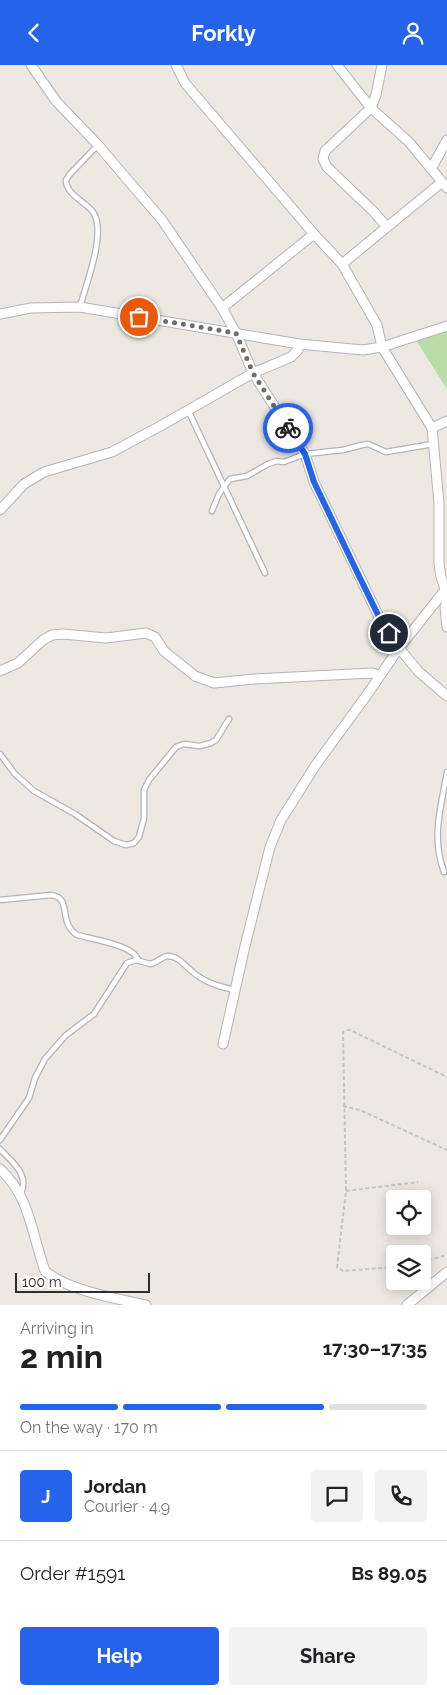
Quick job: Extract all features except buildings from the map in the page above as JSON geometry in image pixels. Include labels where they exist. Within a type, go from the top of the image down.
[{"type":"street","points":[[31,65],[56,101],[98,145],[162,220],[222,308],[236,333],[253,373],[305,454],[314,482],[382,623],[399,648],[419,671],[447,696]]},
{"type":"street","points":[[176,65],[185,83],[314,234],[342,263],[377,325],[382,347],[432,428],[434,461],[440,503],[439,564],[446,592],[399,648],[315,766],[281,820],[270,847],[223,1044]]},
{"type":"street","points":[[337,65],[371,108],[409,142],[444,185],[386,227],[342,263]]},
{"type":"street","points":[[382,65],[376,95],[371,108],[325,151],[322,159],[327,167],[368,206],[386,227]]},
{"type":"street","points":[[431,169],[447,140]]},
{"type":"street","points":[[222,308],[314,234]]},
{"type":"street","points":[[0,314],[31,308],[80,307],[299,344],[363,350],[382,347],[447,326]]},
{"type":"street","points":[[0,510],[24,484],[44,472],[112,452],[253,373],[291,357],[299,344]]},
{"type":"street","points":[[432,428],[447,421]]},
{"type":"street","points":[[447,600],[447,627]]},
{"type":"street","points":[[0,671],[18,663],[43,640],[52,635],[63,634],[106,638],[146,633],[155,637],[164,651],[194,676],[207,681],[221,683],[254,679],[372,673],[380,675]]},
{"type":"street","points":[[0,1169],[17,1188],[28,1210],[45,1271],[52,1277],[96,1293],[146,1305]]},
{"type":"street","points":[[407,1305],[447,1272]]},
{"type":"lane","points":[[80,307],[98,241],[98,227],[92,211],[68,189],[66,180],[98,145]]},
{"type":"lane","points":[[188,411],[265,573]]},
{"type":"lane","points":[[212,511],[230,479],[247,476],[277,461],[284,462],[305,454],[343,450],[368,444],[386,451],[434,443]]},
{"type":"lane","points":[[0,753],[15,774],[34,791],[75,814],[114,841],[126,845],[134,843],[139,837],[144,818],[144,790],[161,765],[179,745],[206,745],[216,739],[229,719]]},
{"type":"lane","points":[[444,872],[438,853],[437,832],[447,772]]},
{"type":"lane","points":[[0,900],[51,895],[57,897],[64,905],[66,923],[74,933],[123,947],[135,955],[138,960]]},
{"type":"lane","points":[[0,1141],[29,1098],[38,1072],[45,1059],[65,1036],[99,1008],[106,993],[127,963],[138,960],[150,964],[165,957],[172,957],[179,960],[192,972],[205,980],[235,990]]},
{"type":"lane","points":[[0,1149],[22,1174],[24,1187],[20,1195]]},
{"type":"path","points":[[386,1268],[343,1271],[338,1268],[346,1191],[342,1035],[347,1029],[350,1029],[447,1077]]},
{"type":"path","points":[[344,1105],[360,1110],[447,1151]]},
{"type":"path","points":[[346,1191],[418,1182]]},
{"type":"path","points":[[431,1259],[447,1255]]},
{"type":"green space","points":[[447,324],[447,389],[412,334]]},
{"type":"way so far","points":[[139,317],[236,333],[253,373],[288,428]]},
{"type":"route","points":[[288,428],[305,454],[314,482],[382,623],[389,633]]}]
